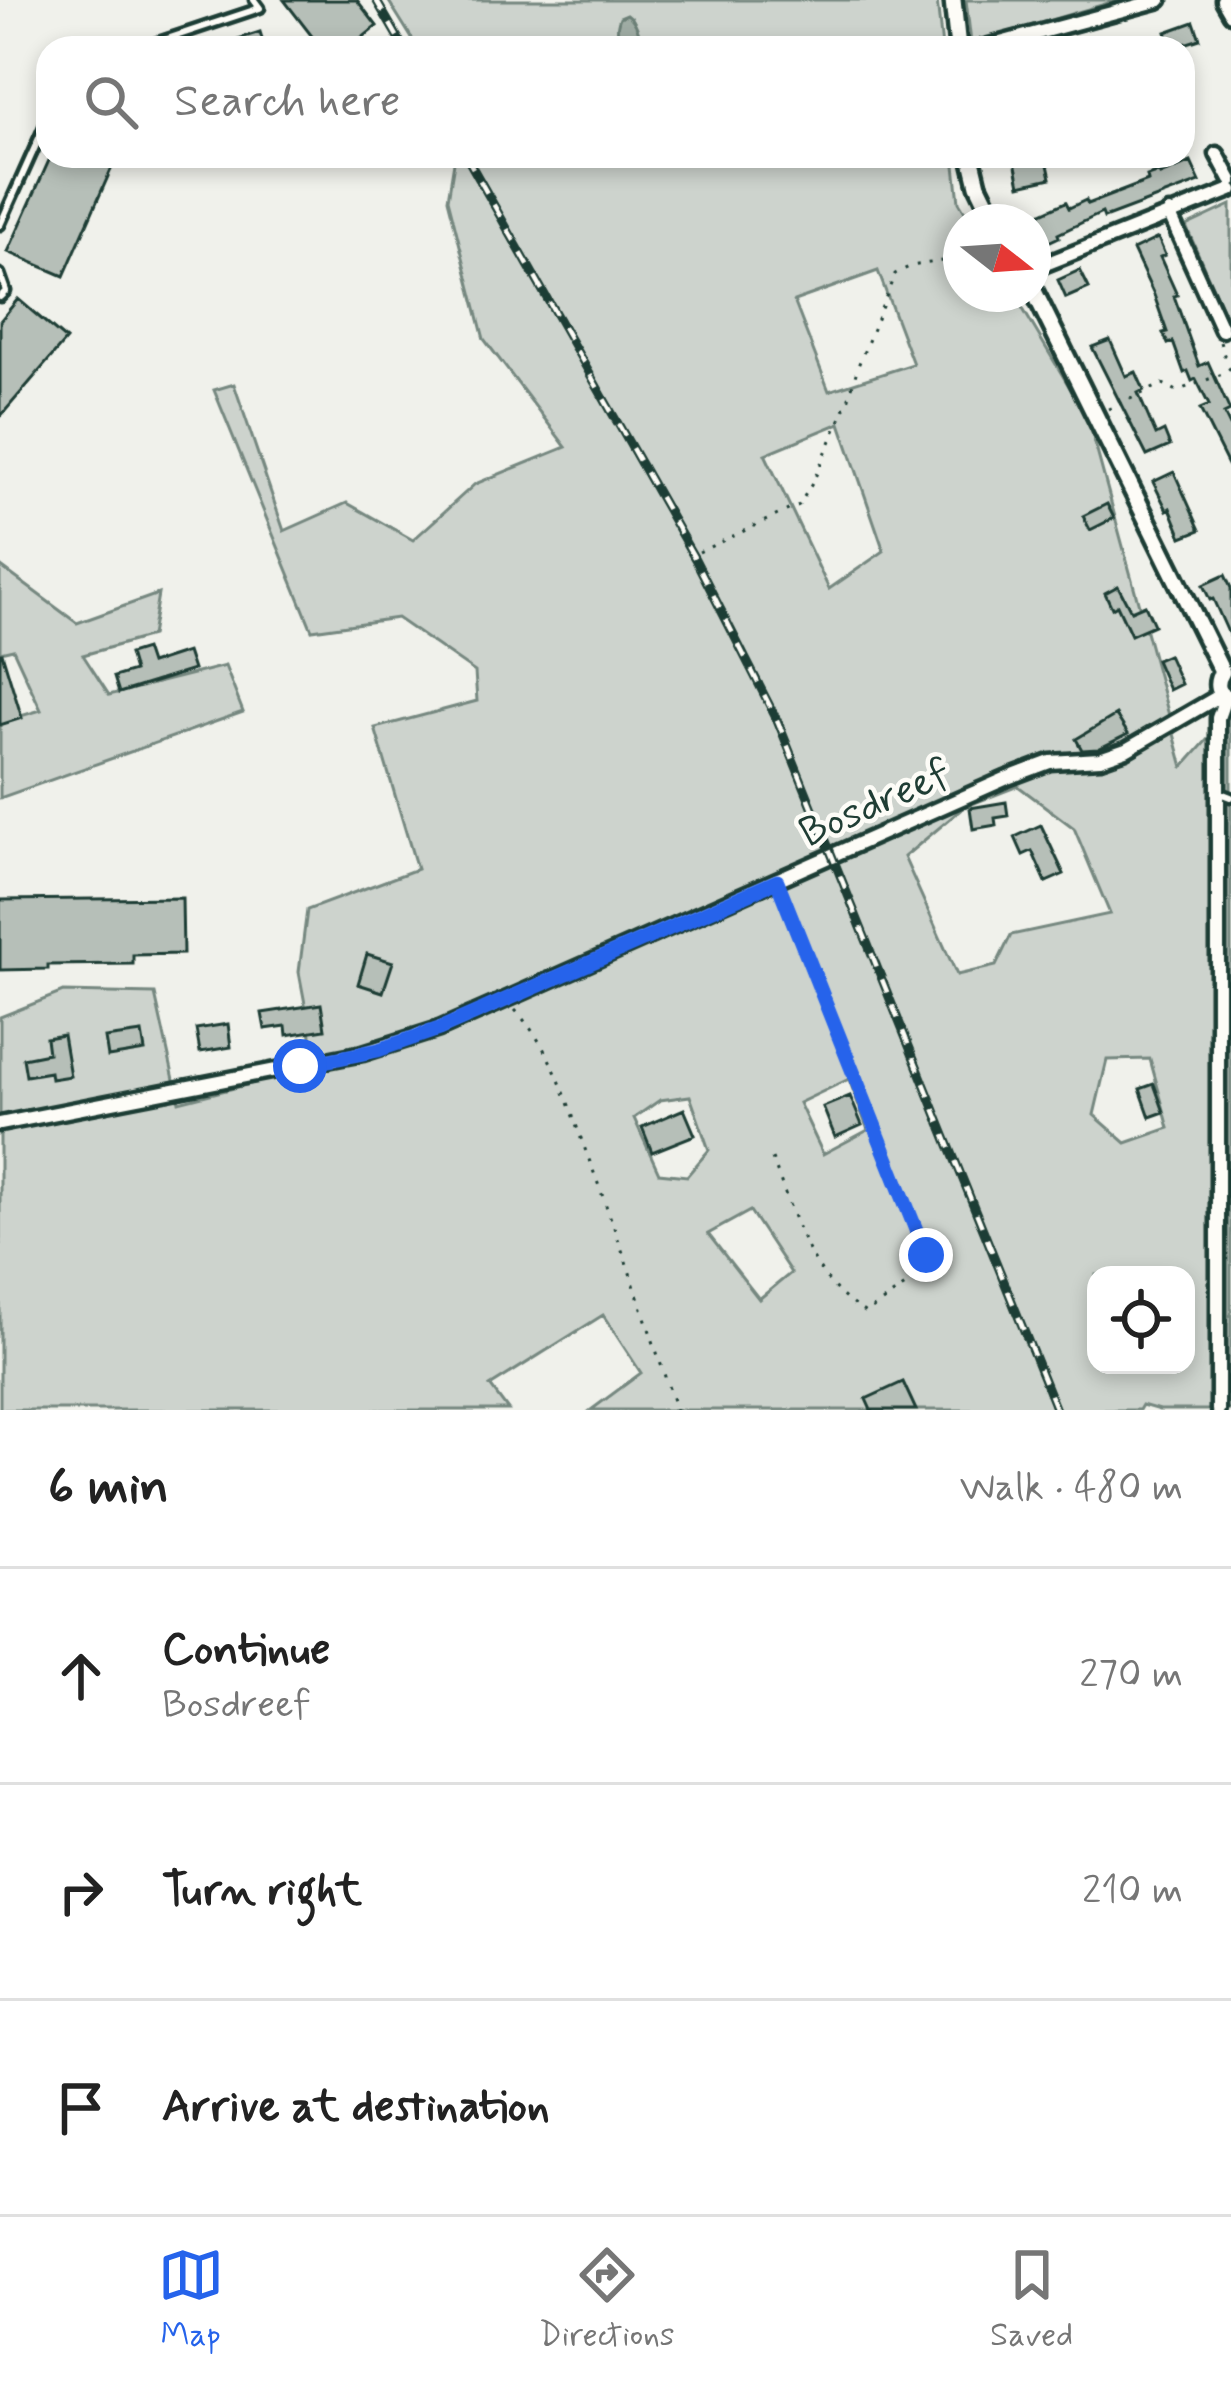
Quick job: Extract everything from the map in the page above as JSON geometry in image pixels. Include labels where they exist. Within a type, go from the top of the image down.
[{"type":"street","points":[[952,0],[956,36]]},
{"type":"street","points":[[1026,36],[1160,0]]},
{"type":"street","points":[[1223,0],[1231,14]]},
{"type":"street","points":[[1217,154],[1231,180]]},
{"type":"street","points":[[974,168],[987,204]]},
{"type":"street","points":[[1051,262],[1231,190]]},
{"type":"street","points":[[1169,213],[1222,330]]},
{"type":"street","points":[[1044,312],[1227,670],[1217,679],[1217,688],[1226,697],[1219,718],[1225,794],[1218,1410]]},
{"type":"street","name":"Bosdreef","points":[[0,1124],[378,1050],[439,1029],[1037,766],[1126,750],[1226,697]]},
{"type":"lane","points":[[176,36],[260,8],[254,0]]},
{"type":"lane","points":[[0,225],[36,145]]},
{"type":"lane","points":[[0,274],[6,291],[0,297]]},
{"type":"path","points":[[699,552],[799,505],[848,401],[895,274],[943,261]]},
{"type":"path","points":[[1222,330],[1219,344],[1231,360]]},
{"type":"path","points":[[1221,348],[1231,344]]},
{"type":"path","points":[[1095,415],[1162,384],[1177,391],[1231,368]]},
{"type":"path","points":[[833,856],[1054,1410]]},
{"type":"path","points":[[772,1159],[813,1262],[845,1301],[866,1312],[927,1271],[926,1255],[777,881]]},
{"type":"path","points":[[506,1000],[535,1031],[552,1061],[616,1229],[676,1410]]},
{"type":"shaded area","points":[[388,0],[937,0],[941,36],[640,36],[632,18],[618,36],[410,36]]},
{"type":"shaded area","points":[[966,0],[1119,0],[995,36],[970,36]]},
{"type":"shaded area","points":[[627,14],[639,36],[619,36],[620,17]]},
{"type":"shaded area","points":[[453,168],[955,168],[960,204],[943,204],[943,312],[1025,312],[1088,418],[1183,767],[1231,713],[1231,1410],[1159,1410],[1142,1405],[1139,1410],[591,1410],[641,1373],[603,1315],[490,1386],[508,1410],[0,1410],[0,1017],[63,992],[155,994],[179,1102],[317,1067],[299,972],[307,910],[417,869],[375,728],[477,701],[475,672],[397,618],[312,630],[214,390],[234,384],[284,531],[347,503],[413,540],[475,484],[566,447],[484,339],[448,199]],"holes":[[[878,271],[913,364],[829,391],[794,301]],[[840,423],[884,551],[829,589],[765,454]],[[1018,786],[1074,828],[1110,914],[1011,935],[996,966],[957,975],[904,857],[964,807]],[[1150,1059],[1169,1128],[1126,1143],[1094,1115],[1107,1060]],[[849,1079],[868,1130],[823,1154],[799,1103]],[[690,1096],[709,1150],[687,1176],[659,1173],[634,1118],[660,1100]],[[750,1211],[791,1273],[759,1299],[708,1234]]]},
{"type":"shaded area","points":[[1231,205],[1231,329],[1186,226]]},
{"type":"shaded area","points":[[0,566],[77,623],[158,594],[151,636],[83,655],[109,695],[225,666],[243,712],[0,798],[0,722],[41,710],[13,649],[0,652]]},
{"type":"building","points":[[284,0],[357,0],[377,26],[365,36],[312,36]]},
{"type":"building","points":[[1194,22],[1200,39],[1168,36],[1166,32]]},
{"type":"building","points":[[46,168],[112,168],[64,276],[8,252]]},
{"type":"building","points":[[1016,168],[1049,168],[1051,178],[1020,185]]},
{"type":"building","points":[[1194,168],[1200,182],[1104,218],[1102,213],[1051,241],[1051,209],[1066,202],[1069,208],[1086,200],[1088,204],[1148,181],[1147,176]]},
{"type":"building","points":[[1158,238],[1165,255],[1160,257],[1199,366],[1208,362],[1230,411],[1224,414],[1231,428],[1231,471],[1200,409],[1209,405],[1196,379],[1184,373],[1173,342],[1168,344],[1154,295],[1133,250]]},
{"type":"building","points":[[1080,270],[1089,288],[1066,298],[1058,280]]},
{"type":"building","points":[[18,299],[66,340],[0,417],[0,321]]},
{"type":"building","points":[[1110,340],[1126,376],[1136,372],[1144,390],[1138,393],[1156,435],[1164,431],[1170,446],[1147,456],[1092,347]]},
{"type":"building","points":[[1174,472],[1200,530],[1182,537],[1153,482]]},
{"type":"building","points":[[1107,504],[1114,518],[1090,530],[1083,516]]},
{"type":"building","points":[[1225,575],[1231,588],[1231,639],[1203,585]]},
{"type":"building","points":[[1118,586],[1131,611],[1145,605],[1154,625],[1131,635],[1117,605],[1112,608],[1105,593]]},
{"type":"building","points":[[145,649],[150,664],[187,652],[193,670],[119,693],[114,677],[134,671],[129,654]]},
{"type":"building","points":[[0,653],[22,718],[0,725]]},
{"type":"building","points":[[1168,655],[1181,684],[1169,690],[1156,660]]},
{"type":"building","points":[[1116,715],[1128,734],[1098,749],[1082,750],[1076,739]]},
{"type":"building","points":[[1006,802],[1008,816],[995,818],[996,825],[973,829],[970,808]]},
{"type":"building","points":[[1041,825],[1064,874],[1046,882],[1032,851],[1023,855],[1015,837]]},
{"type":"building","points":[[182,898],[183,954],[133,955],[133,964],[0,970],[0,900]]},
{"type":"building","points":[[367,954],[393,962],[383,992],[358,984]]},
{"type":"building","points":[[321,1004],[325,1029],[287,1035],[286,1026],[265,1029],[262,1013]]},
{"type":"building","points":[[228,1024],[231,1047],[200,1052],[196,1029]]},
{"type":"building","points":[[142,1033],[145,1051],[108,1057],[105,1038]]},
{"type":"building","points":[[63,1035],[70,1076],[51,1079],[50,1072],[26,1076],[23,1058],[48,1053],[46,1038]]},
{"type":"building","points":[[1154,1084],[1164,1112],[1150,1117],[1140,1089]]},
{"type":"building","points":[[850,1096],[862,1125],[835,1137],[823,1107]]},
{"type":"building","points":[[684,1109],[695,1135],[652,1152],[642,1127]]},
{"type":"building","points":[[903,1382],[916,1410],[871,1410],[866,1399]]},
{"type":"railway","points":[[376,0],[397,36]]},
{"type":"railway","points":[[473,168],[695,559],[778,722],[1056,1410]]},
{"type":"route","points":[[300,1066],[378,1050],[439,1029],[777,881],[926,1255]]}]
